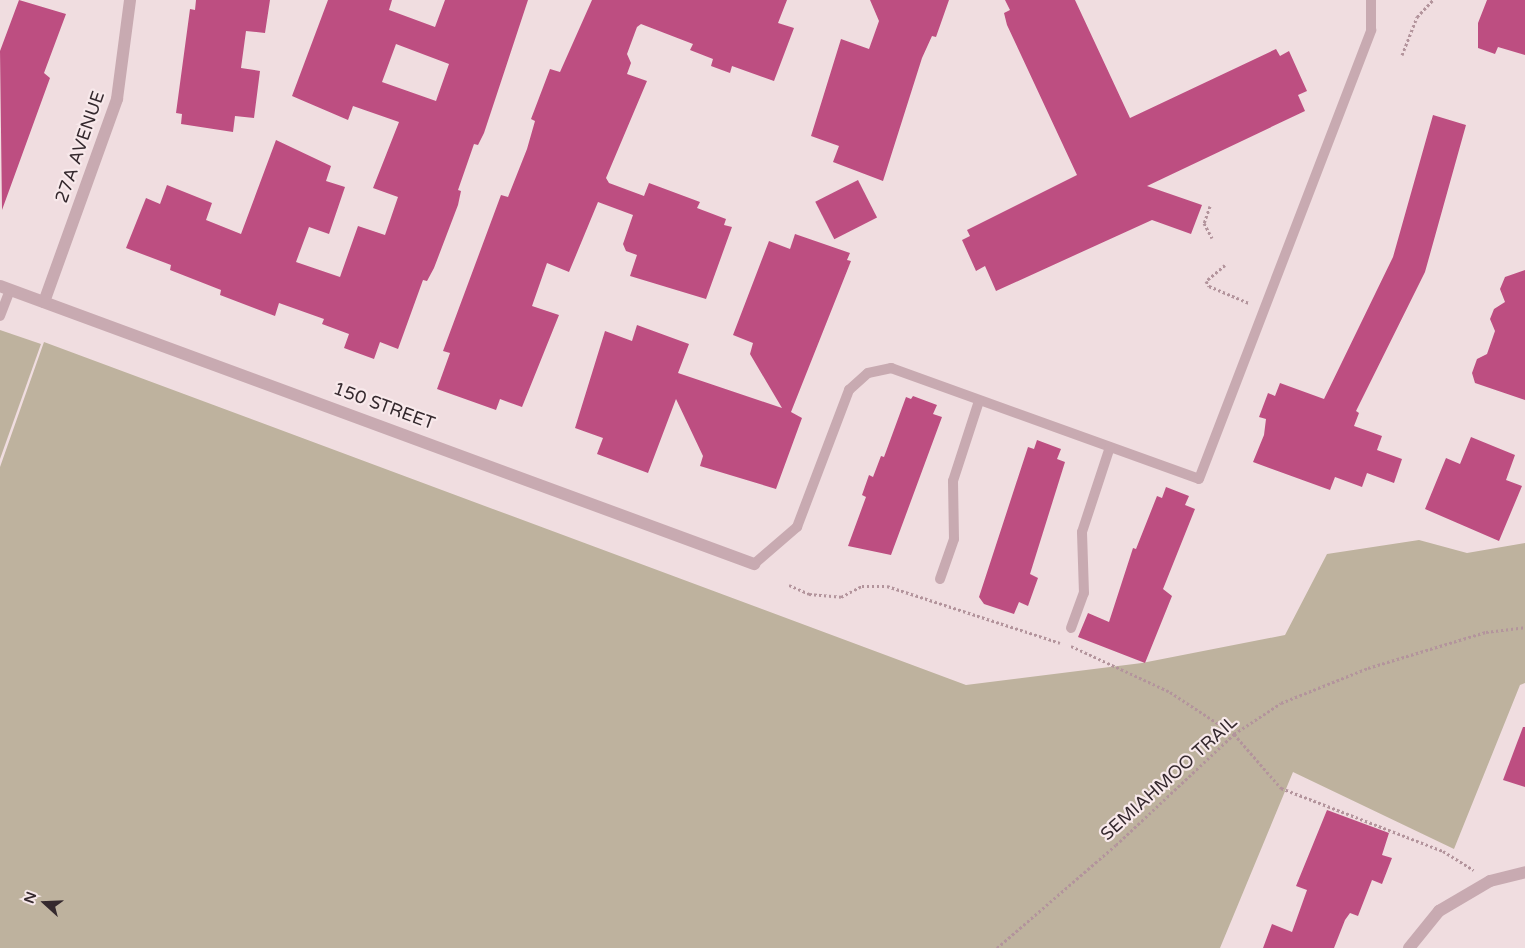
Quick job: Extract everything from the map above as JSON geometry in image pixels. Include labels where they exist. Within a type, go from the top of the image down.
[{"type":"street","name":"27A AVENUE","points":[[44,302],[117,99],[130,0]]},
{"type":"street","name":"150 STREET","points":[[5,288],[754,564]]},
{"type":"street","points":[[1409,948],[1439,911],[1490,881],[1525,872]]},
{"type":"lane","points":[[754,564],[797,527],[849,390],[868,373],[891,368],[1199,479],[1371,30],[1371,0]]},
{"type":"lane","points":[[0,316],[5,288]]},
{"type":"lane","points":[[940,579],[954,539],[953,481],[979,401]]},
{"type":"lane","points":[[1071,628],[1084,593],[1082,532],[1110,447]]},
{"type":"path","points":[[1402,54],[1417,17],[1433,0]]},
{"type":"path","points":[[1210,206],[1204,223],[1212,238]]},
{"type":"path","points":[[1225,265],[1206,281],[1209,286],[1252,304]]},
{"type":"path","points":[[788,585],[809,594],[841,597],[862,586],[887,586],[936,600],[964,614],[1073,646],[1170,692],[1234,734],[1281,788],[1443,851],[1490,881]]},
{"type":"path","name":"SEMIAHMOO TRAIL","points":[[997,948],[1116,845],[1234,734],[1280,703],[1368,668],[1486,632],[1525,627]]},
{"type":"shaded area","points":[[0,330],[41,344],[0,459]]},
{"type":"shaded area","points":[[44,342],[966,685],[1142,663],[1285,635],[1327,554],[1419,540],[1467,553],[1525,543],[1525,683],[1520,685],[1454,849],[1293,772],[1220,948],[0,948],[0,467]]},
{"type":"building","points":[[19,0],[66,14],[44,73],[50,78],[2,210],[0,51]]},
{"type":"building","points":[[196,0],[270,0],[265,33],[246,31],[241,68],[260,71],[254,118],[235,116],[233,132],[181,124],[182,114],[176,113],[190,9],[195,10]]},
{"type":"building","points":[[328,0],[392,0],[389,10],[435,27],[445,0],[528,0],[484,133],[478,145],[474,144],[458,190],[461,191],[458,205],[434,268],[427,281],[423,280],[398,349],[380,342],[374,359],[344,348],[349,334],[322,324],[324,319],[279,303],[275,316],[220,295],[221,290],[170,270],[171,265],[126,248],[146,198],[160,204],[167,185],[212,203],[206,220],[241,234],[276,140],[331,166],[326,181],[345,187],[329,234],[309,227],[296,262],[340,277],[358,226],[385,235],[398,197],[373,188],[399,122],[353,106],[348,120],[292,96]],"holes":[[[396,44],[449,64],[436,101],[382,82]]]},
{"type":"building","points":[[592,0],[787,0],[778,23],[794,28],[774,81],[732,66],[730,73],[711,66],[713,59],[690,50],[693,44],[641,24],[637,27],[627,54],[631,63],[627,74],[647,81],[606,178],[609,183],[644,196],[649,183],[700,202],[697,208],[726,219],[724,225],[732,227],[706,299],[630,276],[637,255],[626,251],[623,244],[633,215],[598,202],[569,272],[547,263],[532,306],[559,315],[522,407],[500,399],[496,410],[437,389],[450,353],[443,351],[501,195],[508,197],[527,149],[535,121],[531,119],[550,69],[560,72]]},
{"type":"building","points":[[870,0],[949,0],[936,37],[932,36],[922,58],[883,181],[833,162],[839,146],[811,136],[841,39],[869,49],[879,21]]},
{"type":"building","points":[[1005,0],[1075,0],[1130,118],[1276,49],[1280,56],[1289,51],[1307,91],[1298,95],[1305,111],[1147,186],[1202,205],[1191,234],[1152,220],[996,291],[985,266],[976,271],[962,240],[970,236],[967,230],[1077,175],[1007,25],[1004,13],[1010,10]]},
{"type":"building","points":[[1487,0],[1525,0],[1525,55],[1498,47],[1495,54],[1478,48],[1478,23]]},
{"type":"building","points":[[1433,115],[1466,125],[1425,272],[1356,411],[1359,413],[1354,426],[1382,436],[1377,450],[1402,459],[1394,483],[1367,473],[1362,487],[1335,477],[1330,490],[1253,462],[1264,435],[1266,419],[1259,417],[1268,393],[1275,396],[1280,383],[1324,399],[1393,257]]},
{"type":"building","points":[[858,180],[877,217],[834,239],[815,202]]},
{"type":"building","points":[[795,234],[850,253],[847,260],[851,261],[791,412],[802,418],[776,489],[700,466],[703,456],[676,399],[648,473],[597,454],[603,438],[575,428],[605,331],[632,341],[637,325],[689,344],[678,373],[782,408],[750,354],[753,343],[733,335],[769,241],[790,249]]},
{"type":"building","points":[[1525,270],[1525,400],[1475,383],[1472,373],[1477,359],[1487,354],[1495,331],[1490,319],[1494,309],[1505,302],[1500,289],[1505,277]]},
{"type":"building","points":[[913,396],[937,405],[933,414],[942,417],[891,555],[848,546],[866,497],[862,495],[869,475],[873,477],[881,456],[884,457],[906,397],[911,399]]},
{"type":"building","points":[[1471,437],[1515,455],[1506,480],[1522,486],[1499,541],[1425,509],[1446,458],[1460,464]]},
{"type":"building","points":[[1037,440],[1061,449],[1057,459],[1065,462],[1030,574],[1038,578],[1028,606],[1019,602],[1014,614],[984,604],[979,597],[1028,447],[1034,449]]},
{"type":"building","points":[[1166,487],[1189,496],[1185,505],[1195,509],[1163,589],[1172,596],[1145,663],[1078,637],[1088,613],[1109,622],[1133,548],[1136,549],[1157,496],[1162,498]]},
{"type":"building","points":[[1523,727],[1525,727],[1525,787],[1503,780]]},
{"type":"building","points":[[1327,810],[1389,833],[1382,855],[1392,858],[1382,884],[1372,880],[1358,916],[1350,913],[1345,920],[1334,948],[1263,948],[1272,924],[1292,932],[1307,890],[1296,886]]}]
